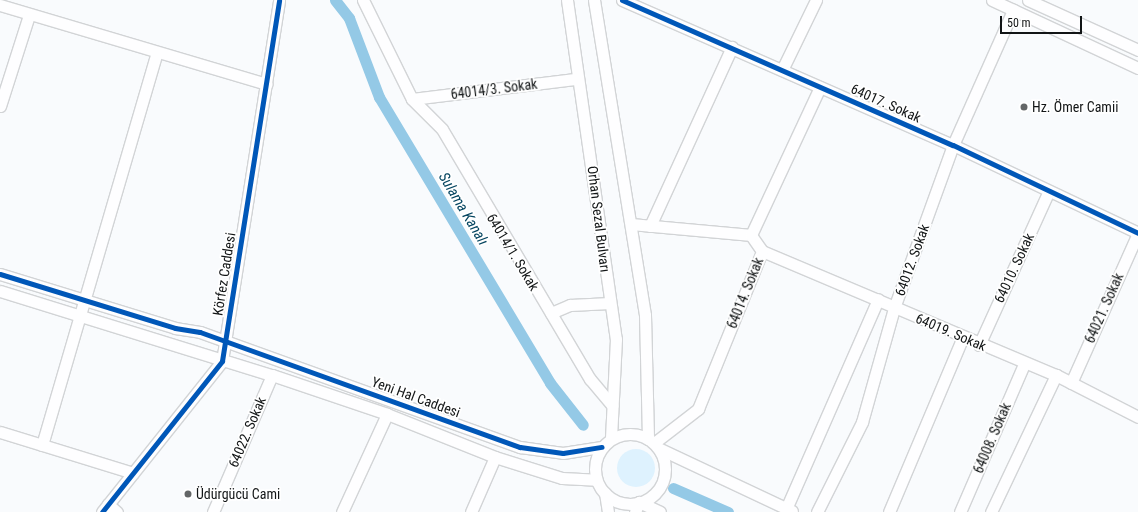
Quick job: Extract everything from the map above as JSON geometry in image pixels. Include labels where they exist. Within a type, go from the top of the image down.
[{"type":"street","name":"Körfez Caddesi","points":[[105,508],[222,361],[267,84],[279,0]]},
{"type":"street","name":"64014/1. Sokak","points":[[363,0],[412,99],[442,129],[590,380],[613,406]]},
{"type":"street","name":"Orhan Sezal Bulvarı","points":[[567,0],[575,79],[586,119],[616,339],[611,439]]},
{"type":"street","name":"Orhan Sezal Bulvarı","points":[[594,0],[645,315],[654,443],[664,458],[663,480],[658,490],[637,507]]},
{"type":"street","name":"64017. Sokak","points":[[622,0],[732,47],[953,146],[1138,233]]},
{"type":"street","points":[[782,70],[816,0]]},
{"type":"street","points":[[992,0],[1138,68]]},
{"type":"street","points":[[1028,0],[1138,50]]},
{"type":"street","points":[[0,5],[157,53],[267,84]]},
{"type":"street","name":"64012. Sokak","points":[[818,512],[862,422],[894,308],[953,146],[1013,10]]},
{"type":"street","points":[[0,106],[29,15]]},
{"type":"street","points":[[650,226],[732,47]]},
{"type":"street","points":[[42,445],[157,53]]},
{"type":"street","name":"64014/3. Sokak","points":[[412,99],[575,79]]},
{"type":"street","name":"64014. Sokak","points":[[654,443],[698,409],[762,251],[751,236],[820,87]]},
{"type":"street","name":"64010. Sokak","points":[[979,344],[1049,192]]},
{"type":"street","points":[[631,224],[751,236]]},
{"type":"street","name":"64021. Sokak","points":[[1071,383],[1138,233]]},
{"type":"street","name":"64019. Sokak","points":[[762,251],[878,299],[894,308],[1024,364],[1056,375],[1138,417]]},
{"type":"street","name":"Yeni Hal Caddesi","points":[[0,274],[226,341],[520,447],[563,453],[602,447]]},
{"type":"street","name":"Yeni Hal Caddesi","points":[[0,291],[222,361],[272,375],[387,414],[495,457],[562,478],[596,480]]},
{"type":"street","points":[[608,512],[605,493],[596,480],[597,457],[602,447],[611,439],[632,434],[654,443],[789,510],[878,299]]},
{"type":"street","points":[[551,313],[570,305],[610,303]]},
{"type":"street","points":[[889,512],[963,337]]},
{"type":"street","name":"64008. Sokak","points":[[960,512],[1024,364]]},
{"type":"street","name":"64022. Sokak","points":[[213,512],[272,375]]},
{"type":"street","points":[[991,512],[1056,375]]},
{"type":"street","points":[[342,512],[387,414]]},
{"type":"street","points":[[0,432],[133,473]]},
{"type":"street","points":[[471,512],[495,457]]},
{"type":"street","points":[[605,493],[621,502],[660,512]]},
{"type":"street","points":[[105,508],[117,512]]},
{"type":"shaded area","points":[[632,449],[640,449],[650,454],[654,461],[654,475],[650,482],[640,487],[632,487],[622,482],[620,479],[617,472],[617,464],[622,454],[625,452]]},
{"type":"waterway","name":"Sulama Kanalı","points":[[335,0],[349,18],[379,97],[550,383],[583,425]]},
{"type":"waterway","points":[[673,488],[728,512]]},
{"type":"cycle path","points":[[102,512],[222,361],[279,0]]},
{"type":"cycle path","points":[[622,0],[953,145],[1138,233]]},
{"type":"cycle path","points":[[0,274],[175,328],[200,332],[520,447],[563,453],[602,447]]},
{"type":"place","name":"Hz. Ömer Camii","points":[[1024,107]]},
{"type":"place","name":"Üdürgücü Cami","points":[[188,494]]}]
